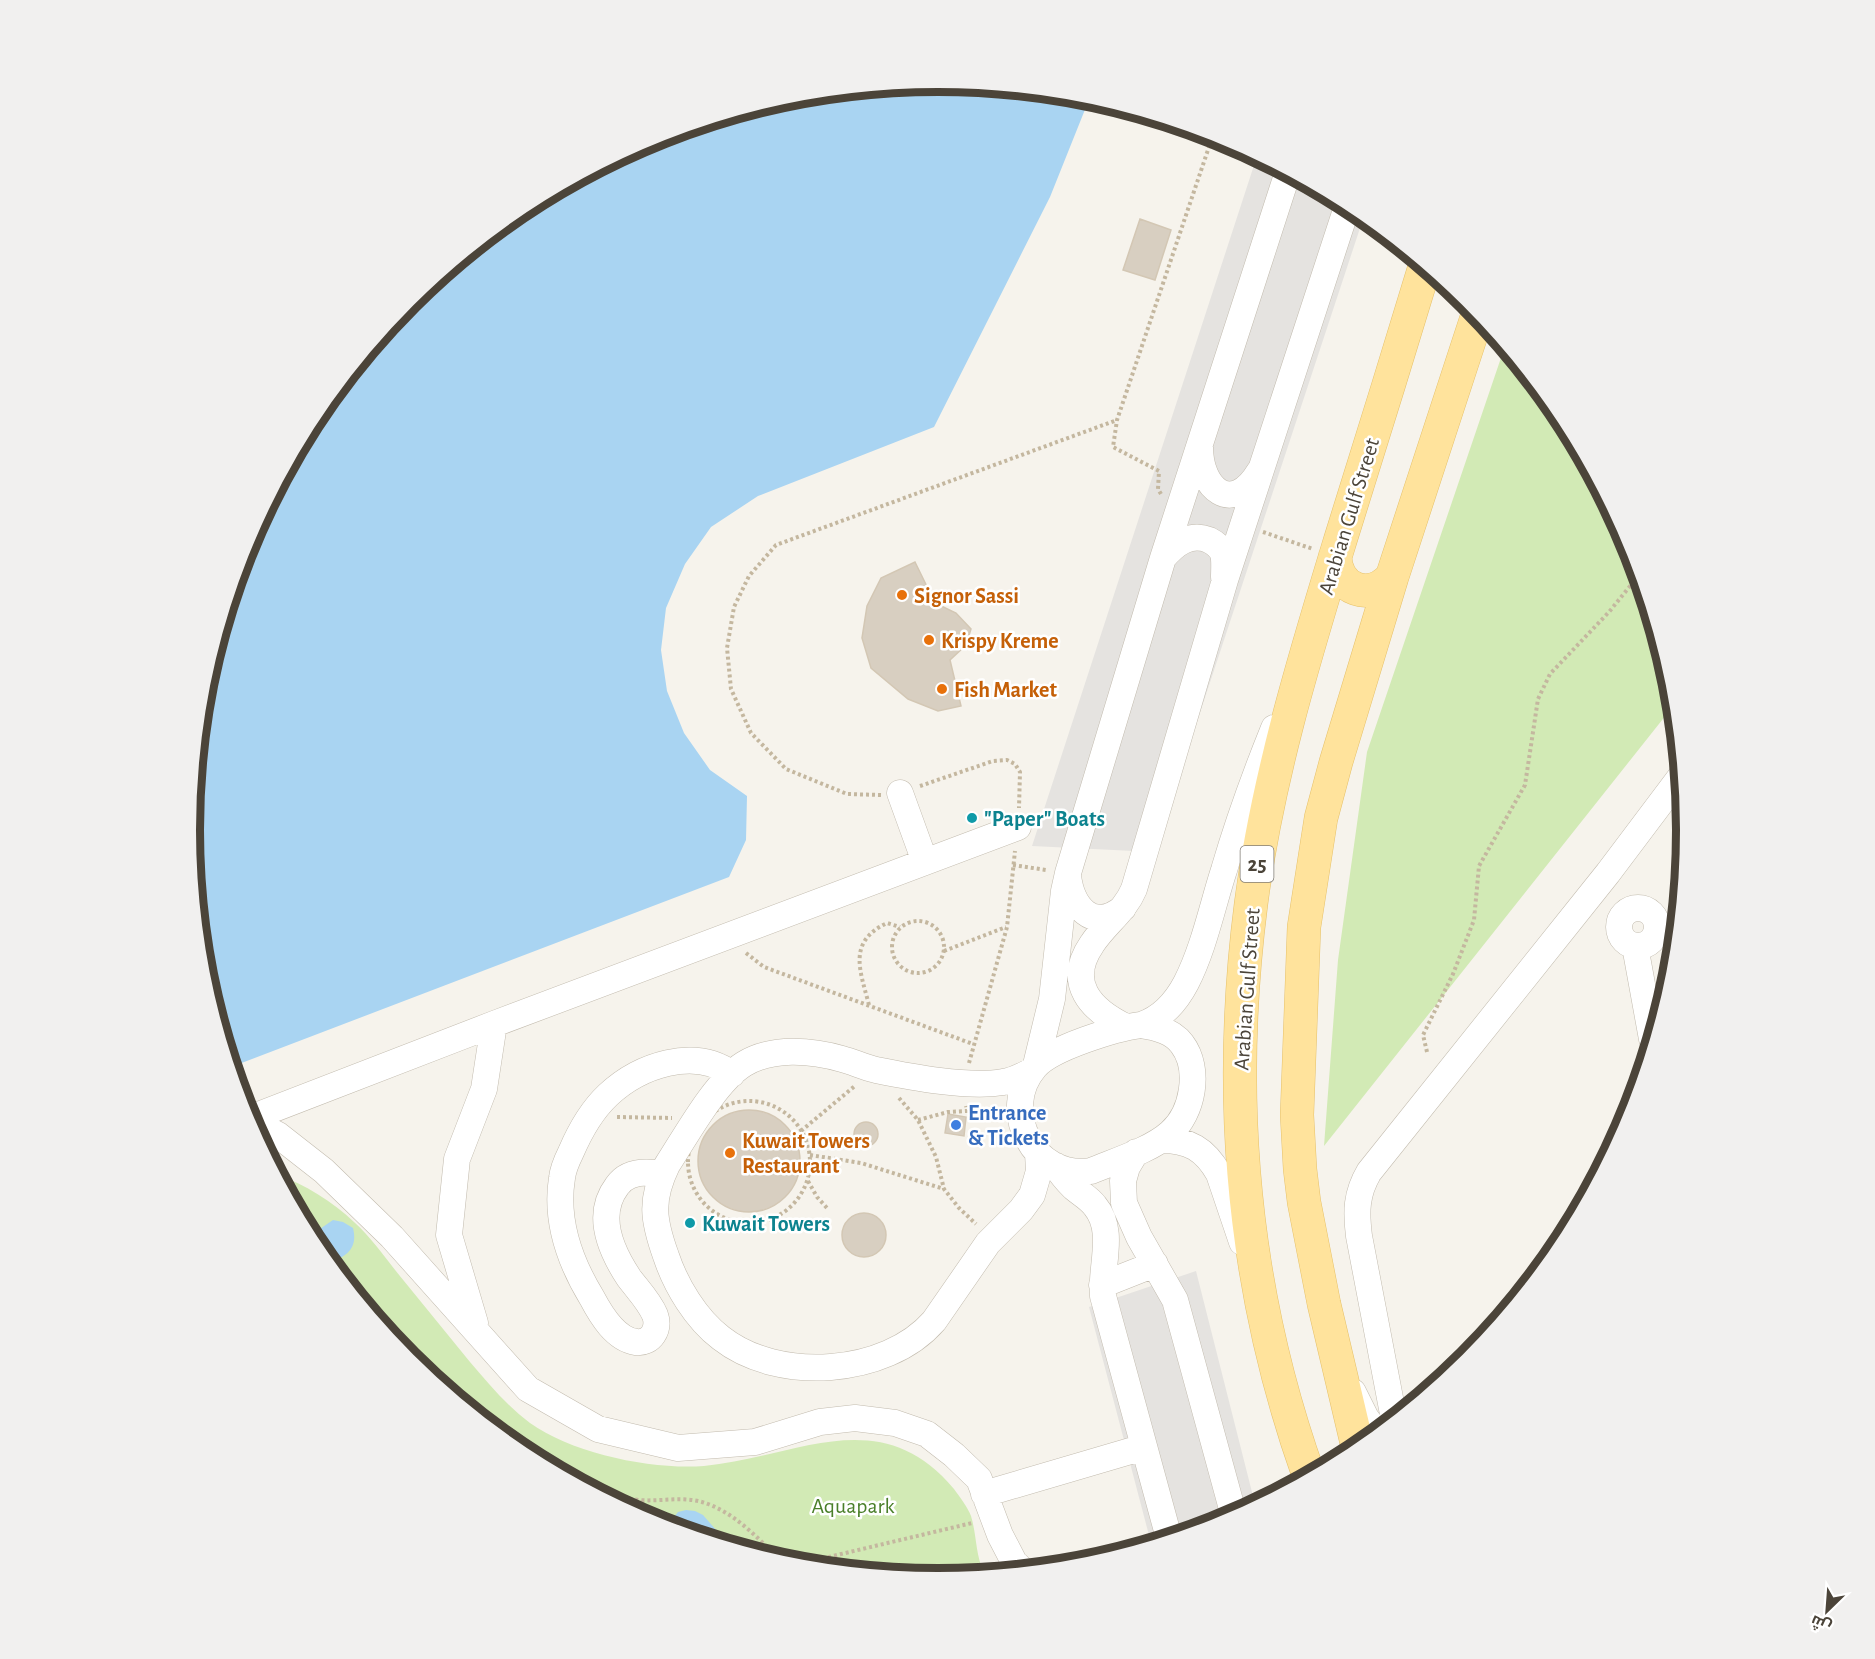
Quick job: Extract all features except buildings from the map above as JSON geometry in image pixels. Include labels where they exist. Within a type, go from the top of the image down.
[{"type":"main road","name":"Arabian Gulf Street","points":[[1307,1469],[1272,1350],[1259,1294],[1242,1173],[1241,1049],[1245,958],[1255,880],[1272,789],[1312,633],[1423,274]]},
{"type":"main road","points":[[1355,1438],[1312,1250],[1300,1170],[1297,1115],[1304,927],[1321,818],[1336,762],[1392,577],[1475,325]]},
{"type":"main road","points":[[1335,557],[1338,572],[1353,587],[1367,591],[1374,590],[1392,577]]},
{"type":"street","points":[[1167,1530],[1106,1308],[1102,1285],[1106,1234],[1104,1224],[1097,1208],[1029,1143],[1024,1133],[1020,1113],[1022,1093],[1034,1068],[1052,999],[1068,873],[1163,558],[1286,179]]},
{"type":"street","points":[[1047,1160],[1072,1172],[1091,1171],[1161,1140],[1178,1125],[1188,1107],[1192,1087],[1190,1063],[1181,1043],[1162,1030],[1134,1026],[1106,1017],[1094,1007],[1086,996],[1082,981],[1084,960],[1092,944],[1124,907],[1134,889],[1224,580],[1345,214]]},
{"type":"street","points":[[1200,447],[1201,466],[1206,478],[1213,488],[1222,492],[1237,494],[1246,489],[1262,466]]},
{"type":"street","points":[[1163,558],[1180,542],[1192,538],[1204,538],[1215,544],[1223,554],[1224,580]]},
{"type":"street","points":[[1047,1160],[1039,1172],[1032,1195],[1021,1210],[992,1238],[924,1332],[912,1342],[881,1356],[843,1366],[818,1368],[779,1364],[749,1354],[722,1339],[700,1317],[683,1292],[669,1265],[657,1231],[654,1202],[662,1174],[702,1118],[720,1087],[732,1074],[756,1059],[783,1052],[824,1054],[875,1070],[964,1083],[1000,1083],[1034,1068],[1047,1056],[1150,1022],[1166,1011],[1187,981],[1202,942],[1251,787],[1312,633]]},
{"type":"street","points":[[1392,1410],[1359,1236],[1356,1211],[1359,1191],[1369,1172],[1608,873],[1674,785]]},
{"type":"street","points":[[900,793],[925,862]]},
{"type":"street","points":[[258,1115],[1018,827]]},
{"type":"street","points":[[1068,873],[1074,900],[1086,912],[1096,917],[1106,918],[1124,907]]},
{"type":"street","points":[[1608,873],[1626,912]]},
{"type":"street","points":[[1641,907],[1667,922],[1653,940],[1645,945],[1635,946],[1624,939],[1619,932],[1619,923],[1626,912],[1631,909],[1641,907]]},
{"type":"street","points":[[1635,946],[1649,1024]]},
{"type":"street","points":[[477,1330],[449,1235],[457,1159],[484,1089],[494,1024]]},
{"type":"street","points":[[662,1174],[643,1172],[628,1176],[614,1189],[605,1212],[607,1232],[618,1256],[656,1319],[656,1329],[652,1338],[645,1342],[634,1341],[616,1331],[593,1300],[576,1270],[562,1225],[562,1175],[590,1116],[608,1095],[640,1073],[662,1064],[706,1062],[724,1068],[732,1074]]},
{"type":"street","points":[[263,1128],[324,1171],[392,1237],[528,1389],[598,1429],[678,1448],[755,1442],[820,1422],[855,1419],[895,1423],[927,1434],[954,1455],[978,1479],[1010,1553],[1017,1563]]},
{"type":"street","points":[[1161,1140],[1182,1141],[1191,1145],[1215,1166],[1259,1294]]},
{"type":"street","points":[[1136,1152],[1127,1167],[1122,1195],[1132,1223],[1176,1300],[1232,1506]]},
{"type":"street","points":[[1102,1285],[1155,1264]]},
{"type":"street","points":[[1336,1358],[1372,1426]]},
{"type":"street","points":[[989,1506],[1144,1447]]},
{"type":"path","points":[[1178,515],[1158,489],[1159,471],[1113,447],[1117,420],[1210,144]]},
{"type":"path","points":[[918,1120],[948,1112],[967,1112],[964,1083],[1007,927],[1018,827],[1020,772],[1015,764],[1007,760],[993,761],[900,793],[885,795],[847,794],[786,769],[751,733],[731,689],[727,648],[734,608],[749,576],[776,545],[1117,420]]},
{"type":"path","points":[[1243,525],[1335,557]]},
{"type":"path","points":[[1427,1052],[1423,1035],[1454,974],[1474,920],[1479,866],[1525,785],[1538,699],[1550,674],[1609,612],[1633,583]]},
{"type":"path","points":[[1013,865],[1068,873]]},
{"type":"path","points":[[912,922],[924,922],[935,928],[942,939],[944,951],[938,964],[926,972],[912,972],[899,965],[892,953],[893,939],[900,927],[912,922]]},
{"type":"path","points":[[869,1006],[858,958],[864,940],[873,930],[887,923],[900,927]]},
{"type":"path","points":[[944,951],[1007,927]]},
{"type":"path","points":[[725,937],[764,967],[973,1044]]},
{"type":"path","points":[[801,1131],[875,1070],[918,1120],[936,1157],[944,1189],[959,1208],[992,1238]]},
{"type":"path","points":[[590,1116],[702,1118],[721,1107],[739,1102],[757,1102],[775,1107],[790,1117],[801,1131],[810,1155],[807,1181],[799,1197],[786,1211],[770,1220],[752,1223],[734,1221],[716,1214],[702,1202],[692,1186],[688,1168],[688,1150],[702,1118]]},
{"type":"path","points":[[810,1155],[861,1163],[944,1189]]},
{"type":"path","points":[[807,1181],[827,1208]]},
{"type":"path","points":[[626,1498],[642,1500],[679,1498],[707,1503],[731,1514],[767,1547]]},
{"type":"path","points":[[642,1500],[644,1506]]},
{"type":"path","points":[[820,1557],[989,1506]]},
{"type":"green space","points":[[1502,355],[1551,419],[1577,460],[1599,503],[1636,592],[1650,638],[1666,715],[1324,1146],[1338,960],[1367,752]]},
{"type":"green space","name":"Aquapark","points":[[288,1179],[318,1194],[337,1207],[361,1229],[491,1386],[522,1417],[548,1434],[614,1458],[684,1467],[738,1461],[835,1441],[866,1441],[897,1447],[926,1462],[954,1489],[971,1516],[982,1566],[938,1568],[841,1561],[794,1553],[700,1528],[655,1511],[568,1469],[488,1415],[416,1351],[352,1279],[324,1240]]},
{"type":"shaded area","points":[[1254,164],[1306,190],[1361,225],[1154,852],[1032,846]]},
{"type":"shaded area","points":[[1196,1271],[1253,1496],[1220,1511],[1149,1536],[1089,1307]]},
{"type":"water","points":[[889,93],[986,93],[1086,107],[1050,197],[934,427],[758,496],[711,527],[685,564],[666,608],[661,650],[667,691],[684,733],[710,770],[747,796],[746,840],[729,877],[238,1064],[225,1021],[206,926],[201,878],[201,781],[206,733],[225,638],[256,547],[276,503],[298,460],[352,380],[416,308],[488,244],[527,216],[611,168],[700,131],[746,117],[841,98]]},
{"type":"water","points":[[333,1220],[343,1222],[353,1228],[354,1241],[350,1251],[337,1259],[318,1230]]},
{"type":"water","points":[[695,1511],[703,1515],[717,1531],[730,1537],[673,1518],[678,1512]]},
{"type":"place","name":"Signor Sassi","points":[[902,595]]},
{"type":"place","name":"Krispy Kreme","points":[[929,640]]},
{"type":"place","name":"Fish Market","points":[[942,689]]},
{"type":"place","name":"\"Paper\" Boats","points":[[972,818]]},
{"type":"place","name":"Entrance & Tickets","points":[[956,1125]]},
{"type":"place","name":"Kuwait Towers Restaurant","points":[[730,1153]]},
{"type":"place","name":"Kuwait Towers","points":[[690,1223]]}]
